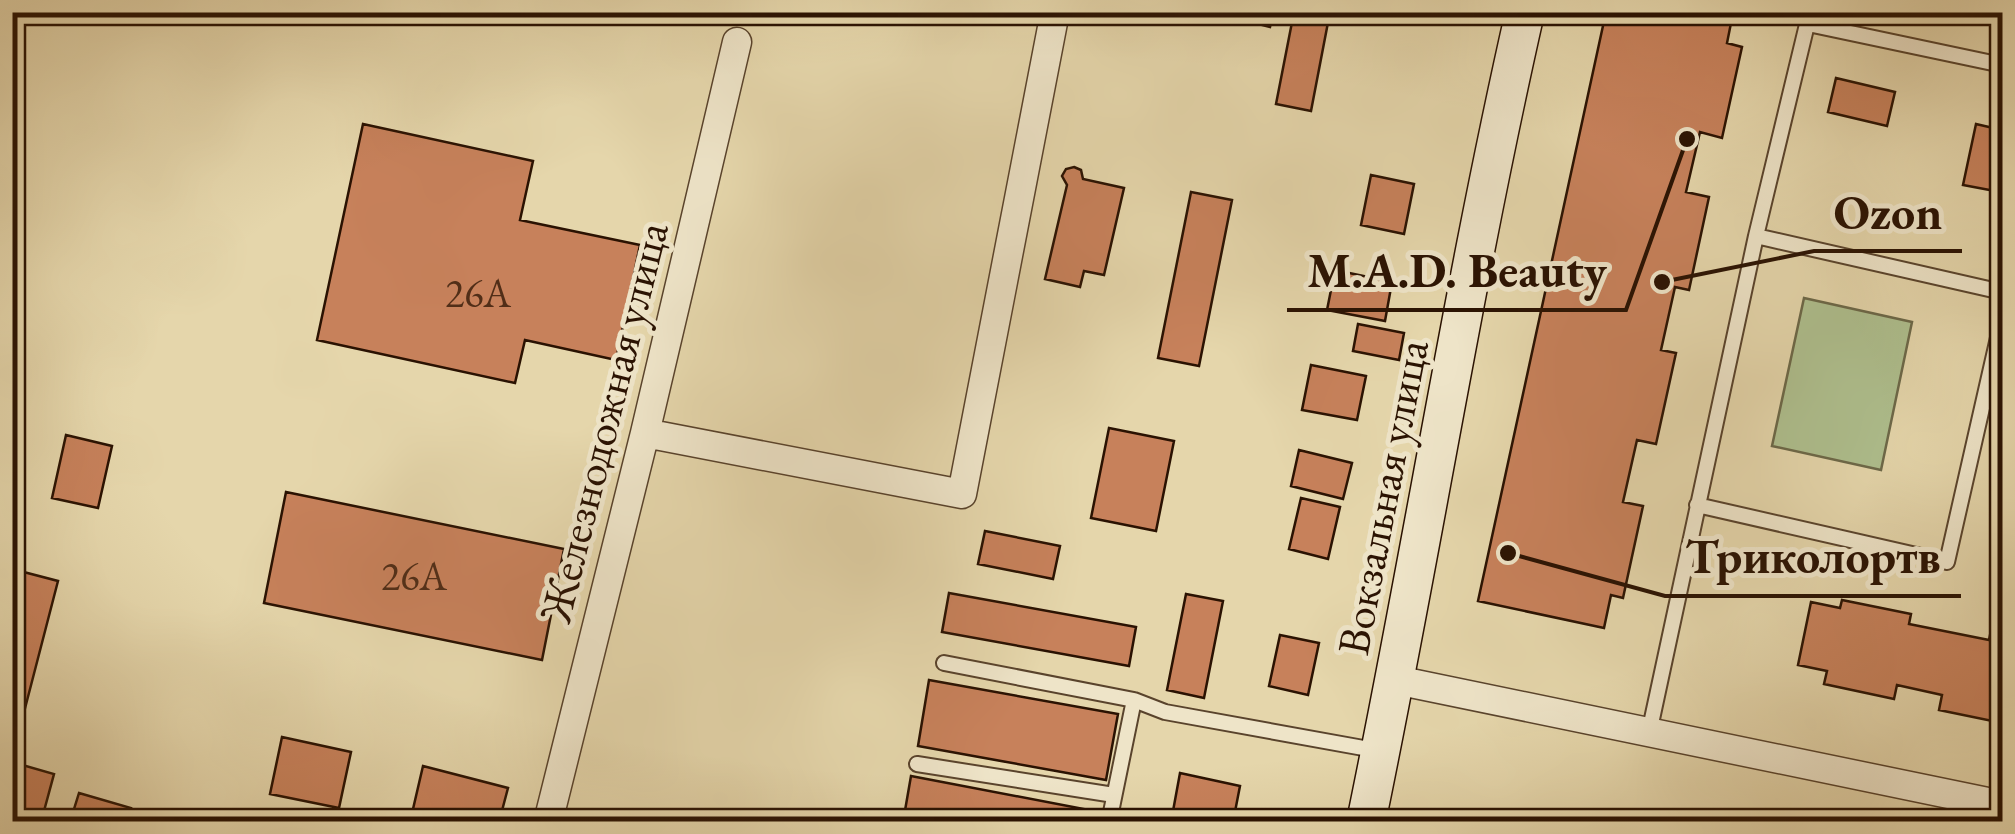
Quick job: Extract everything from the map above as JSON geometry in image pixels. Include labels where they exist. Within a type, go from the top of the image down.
[{"type":"main road","name":"Вокзальная улица","points":[[1366,822],[1498,129],[1525,12]]},
{"type":"street","points":[[645,433],[962,494],[1055,12]]},
{"type":"street","name":"Железнодожная улица","points":[[548,822],[738,42]]},
{"type":"street","points":[[1396,680],[2002,805]]},
{"type":"lane","points":[[1649,733],[1756,236],[1809,18],[2002,65]]},
{"type":"lane","points":[[1756,236],[2002,292]]},
{"type":"lane","points":[[1697,506],[1947,562],[2002,320]]},
{"type":"lane","points":[[944,663],[1134,700],[1165,712],[1381,751]]},
{"type":"lane","points":[[1109,822],[1134,700]]},
{"type":"lane","points":[[918,764],[1114,795]]},
{"type":"green space","points":[[1804,298],[1912,322],[1881,470],[1772,446]]},
{"type":"building","points":[[1211,12],[1274,12],[1270,27]]},
{"type":"building","points":[[1294,12],[1330,12],[1311,111],[1276,104]]},
{"type":"building","points":[[1606,12],[1733,13],[1727,43],[1742,47],[1722,138],[1700,132],[1686,192],[1709,197],[1689,290],[1675,287],[1661,350],[1676,353],[1656,444],[1637,440],[1623,502],[1643,506],[1623,598],[1611,595],[1604,628],[1478,601]]},
{"type":"building","points":[[1836,78],[1895,92],[1887,126],[1828,112]]},
{"type":"building","points":[[363,124],[533,161],[520,220],[640,245],[616,360],[525,340],[515,383],[317,340]]},
{"type":"building","points":[[1976,124],[2002,130],[2002,213],[1991,211],[1995,191],[1963,185]]},
{"type":"building","points":[[1066,169],[1081,170],[1083,179],[1124,188],[1104,275],[1084,271],[1080,287],[1045,279],[1067,185],[1062,176]]},
{"type":"building","points":[[1371,175],[1414,184],[1404,234],[1361,225]]},
{"type":"building","points":[[1191,192],[1232,200],[1199,366],[1158,358]]},
{"type":"building","points":[[1335,270],[1392,282],[1385,321],[1327,310]]},
{"type":"building","points":[[1358,324],[1404,333],[1399,360],[1353,351]]},
{"type":"building","points":[[1311,365],[1366,376],[1357,420],[1302,410]]},
{"type":"building","points":[[1109,428],[1174,441],[1156,531],[1091,518]]},
{"type":"building","points":[[66,435],[112,446],[98,508],[52,498]]},
{"type":"building","points":[[1299,450],[1352,463],[1343,499],[1291,486]]},
{"type":"building","points":[[286,492],[564,549],[542,660],[264,603]]},
{"type":"building","points":[[1301,498],[1340,507],[1328,559],[1289,549]]},
{"type":"building","points":[[985,531],[1060,546],[1053,579],[978,564]]},
{"type":"building","points":[[2002,545],[2002,576],[1996,575]]},
{"type":"building","points":[[16,570],[58,581],[15,747],[12,585]]},
{"type":"building","points":[[2002,576],[2002,723],[1939,710],[1942,695],[1897,685],[1894,699],[1824,684],[1827,671],[1798,665],[1811,602],[1840,608],[1842,600],[1911,614],[1909,624],[1989,640]]},
{"type":"building","points":[[949,593],[1136,627],[1129,666],[942,632]]},
{"type":"building","points":[[1186,594],[1223,601],[1204,698],[1167,690]]},
{"type":"building","points":[[1280,635],[1319,643],[1308,695],[1269,686]]},
{"type":"building","points":[[929,680],[1118,714],[1106,780],[918,746]]},
{"type":"building","points":[[282,737],[351,752],[339,808],[270,794]]},
{"type":"building","points":[[12,762],[54,774],[41,822],[12,822]]},
{"type":"building","points":[[423,766],[508,788],[499,822],[410,822]]},
{"type":"building","points":[[1180,773],[1240,786],[1233,822],[1171,822]]},
{"type":"building","points":[[911,776],[1094,811],[1092,822],[903,822]]},
{"type":"building","points":[[79,793],[131,808],[127,822],[70,822]]},
{"type":"place","name":"M.A.D. Beauty","points":[[1687,139]]},
{"type":"place","name":"Ozon","points":[[1662,282]]},
{"type":"place","name":"Триколортв","points":[[1508,553]]}]
